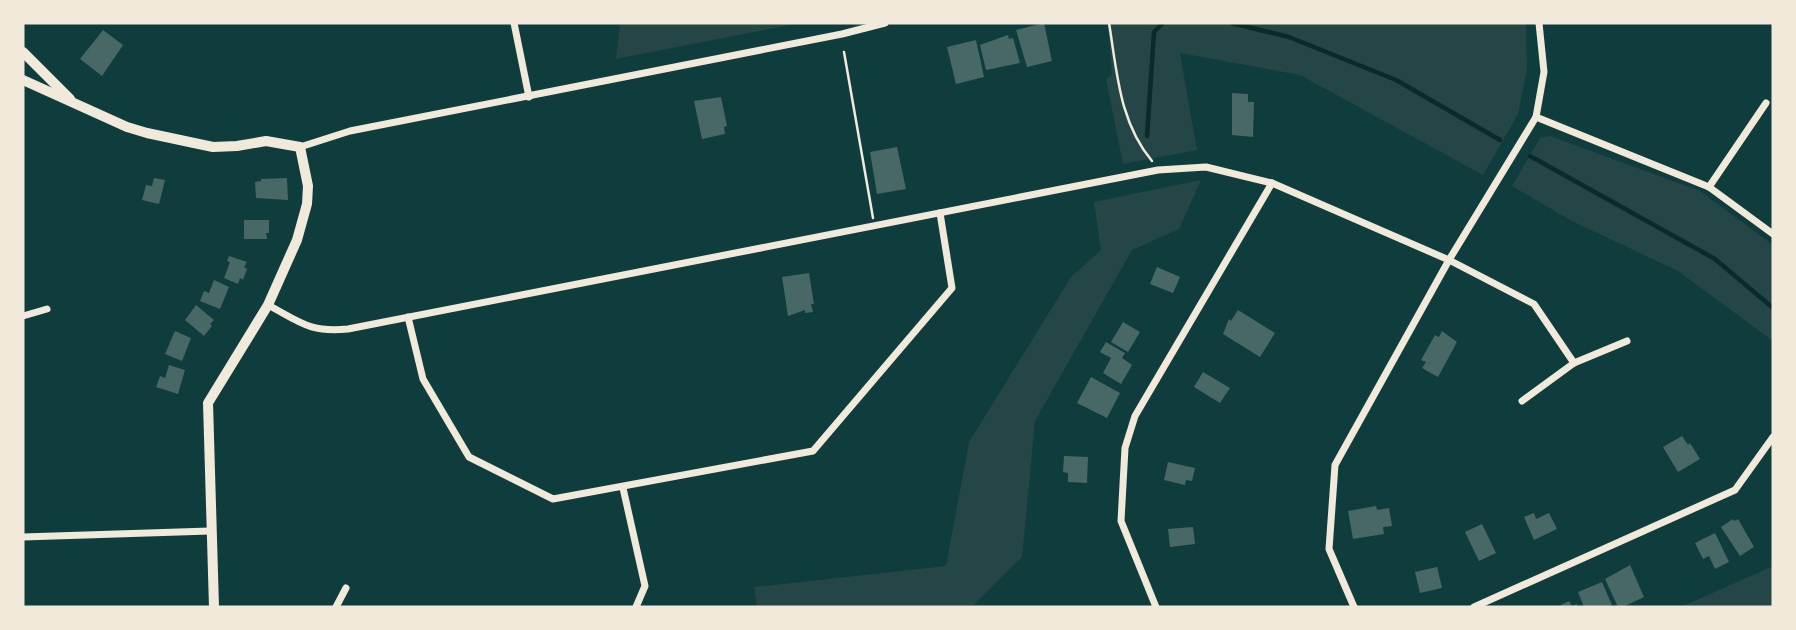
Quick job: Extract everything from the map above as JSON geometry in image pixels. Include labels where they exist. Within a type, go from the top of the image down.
[{"type":"street","points":[[514,23],[528,97]]},
{"type":"street","points":[[23,80],[135,131],[213,146],[237,146],[266,141],[300,147],[349,131],[842,34],[885,23]]},
{"type":"street","points":[[1354,607],[1329,549],[1335,465],[1449,260],[1536,117],[1544,72],[1539,23]]},
{"type":"street","points":[[23,52],[72,101]]},
{"type":"street","points":[[1709,187],[1766,103]]},
{"type":"street","points":[[1536,117],[1709,187],[1773,234]]},
{"type":"street","points":[[214,607],[208,403],[268,305],[289,262],[307,204],[307,177],[300,147]]},
{"type":"street","points":[[268,305],[313,329],[332,331],[1160,170],[1206,167],[1272,183],[1449,260],[1534,304],[1574,363]]},
{"type":"street","points":[[1156,607],[1121,521],[1125,448],[1135,416],[1272,183]]},
{"type":"street","points":[[408,317],[423,379],[469,457],[553,499],[813,451],[953,288],[940,213]]},
{"type":"street","points":[[23,316],[47,309]]},
{"type":"street","points":[[1521,401],[1574,363],[1627,341]]},
{"type":"street","points":[[1474,607],[1735,489],[1773,437]]},
{"type":"street","points":[[623,488],[645,586],[636,607]]},
{"type":"street","points":[[23,537],[210,531]]},
{"type":"street","points":[[336,607],[346,588]]},
{"type":"path","points":[[1109,23],[1124,112],[1142,149],[1160,170]]},
{"type":"path","points":[[844,52],[874,226]]},
{"type":"shaded area","points":[[620,23],[799,23],[616,59]]},
{"type":"shaded area","points":[[1108,23],[1526,23],[1527,69],[1518,114],[1483,175],[1300,75],[1180,53],[1197,150],[1123,164],[1106,79],[1112,76]]},
{"type":"shaded area","points":[[1550,136],[1700,191],[1773,245],[1773,341],[1678,271],[1572,221],[1512,186],[1540,138]]},
{"type":"shaded area","points":[[1201,180],[1179,229],[1132,250],[1035,421],[1022,557],[972,607],[757,607],[754,587],[946,566],[969,442],[1071,277],[1101,250],[1094,202]]},
{"type":"shaded area","points":[[1773,566],[1773,607],[1681,607]]},
{"type":"building","points":[[1044,23],[1052,61],[1027,67],[1016,30]]},
{"type":"building","points":[[103,30],[123,45],[102,76],[80,59]]},
{"type":"building","points":[[1008,35],[1009,39],[1013,38],[1020,63],[986,70],[980,45]]},
{"type":"building","points":[[976,40],[984,77],[956,84],[947,47]]},
{"type":"building","points":[[1232,93],[1248,94],[1248,102],[1254,102],[1253,137],[1232,135]]},
{"type":"building","points":[[721,97],[727,126],[724,127],[725,134],[702,139],[694,101]]},
{"type":"building","points":[[897,147],[906,189],[877,194],[870,152]]},
{"type":"building","points":[[154,178],[165,180],[159,204],[142,200],[146,185],[152,186]]},
{"type":"building","points":[[287,178],[288,200],[256,198],[255,182],[261,179]]},
{"type":"building","points":[[244,220],[269,220],[267,239],[244,239]]},
{"type":"building","points":[[229,256],[247,262],[243,280],[240,278],[238,284],[224,278],[230,262],[227,261]]},
{"type":"building","points":[[1157,267],[1180,277],[1173,293],[1150,284]]},
{"type":"building","points":[[809,273],[813,312],[805,313],[805,310],[788,316],[782,277]]},
{"type":"building","points":[[214,280],[229,287],[220,309],[200,301],[204,291],[209,293]]},
{"type":"building","points":[[196,305],[214,320],[204,336],[185,320]]},
{"type":"building","points":[[1238,310],[1275,333],[1260,357],[1223,334],[1229,319],[1231,321]]},
{"type":"building","points":[[1123,322],[1140,332],[1128,352],[1111,342]]},
{"type":"building","points":[[175,331],[191,338],[182,361],[165,354]]},
{"type":"building","points":[[1442,331],[1457,342],[1438,377],[1422,368],[1426,362],[1421,360],[1435,335],[1439,337]]},
{"type":"building","points":[[1106,342],[1125,353],[1122,358],[1132,365],[1121,384],[1103,373],[1111,358],[1100,352]]},
{"type":"building","points":[[169,365],[185,370],[178,394],[156,387],[160,376],[165,378]]},
{"type":"building","points":[[1203,372],[1230,388],[1220,403],[1194,387]]},
{"type":"building","points":[[1091,377],[1120,393],[1107,418],[1077,403]]},
{"type":"building","points":[[1682,436],[1700,459],[1678,472],[1663,447]]},
{"type":"building","points":[[1064,456],[1088,457],[1087,483],[1068,482],[1068,473],[1063,472]]},
{"type":"building","points":[[1168,462],[1195,468],[1192,481],[1186,480],[1185,485],[1164,480]]},
{"type":"building","points":[[1376,506],[1377,510],[1389,508],[1392,526],[1383,527],[1384,534],[1353,539],[1348,511]]},
{"type":"building","points":[[1534,513],[1536,519],[1549,513],[1557,529],[1534,540],[1524,517]]},
{"type":"building","points":[[1733,519],[1738,519],[1754,547],[1740,556],[1721,527]]},
{"type":"building","points":[[1482,524],[1496,553],[1479,561],[1465,532]]},
{"type":"building","points":[[1193,527],[1195,544],[1170,547],[1168,529]]},
{"type":"building","points":[[1715,533],[1729,562],[1715,569],[1709,556],[1703,559],[1695,543]]},
{"type":"building","points":[[1630,565],[1644,597],[1618,607],[1605,579]]},
{"type":"building","points":[[1437,567],[1442,588],[1420,593],[1415,572]]},
{"type":"building","points":[[1602,582],[1612,605],[1584,607],[1578,592]]},
{"type":"building","points":[[1569,601],[1572,606],[1577,604],[1578,607],[1557,607]]},
{"type":"waterway","points":[[1147,136],[1154,32],[1163,23]]},
{"type":"waterway","points":[[1231,23],[1289,37],[1396,80],[1500,140]]},
{"type":"waterway","points":[[1530,156],[1715,259],[1773,308]]}]
